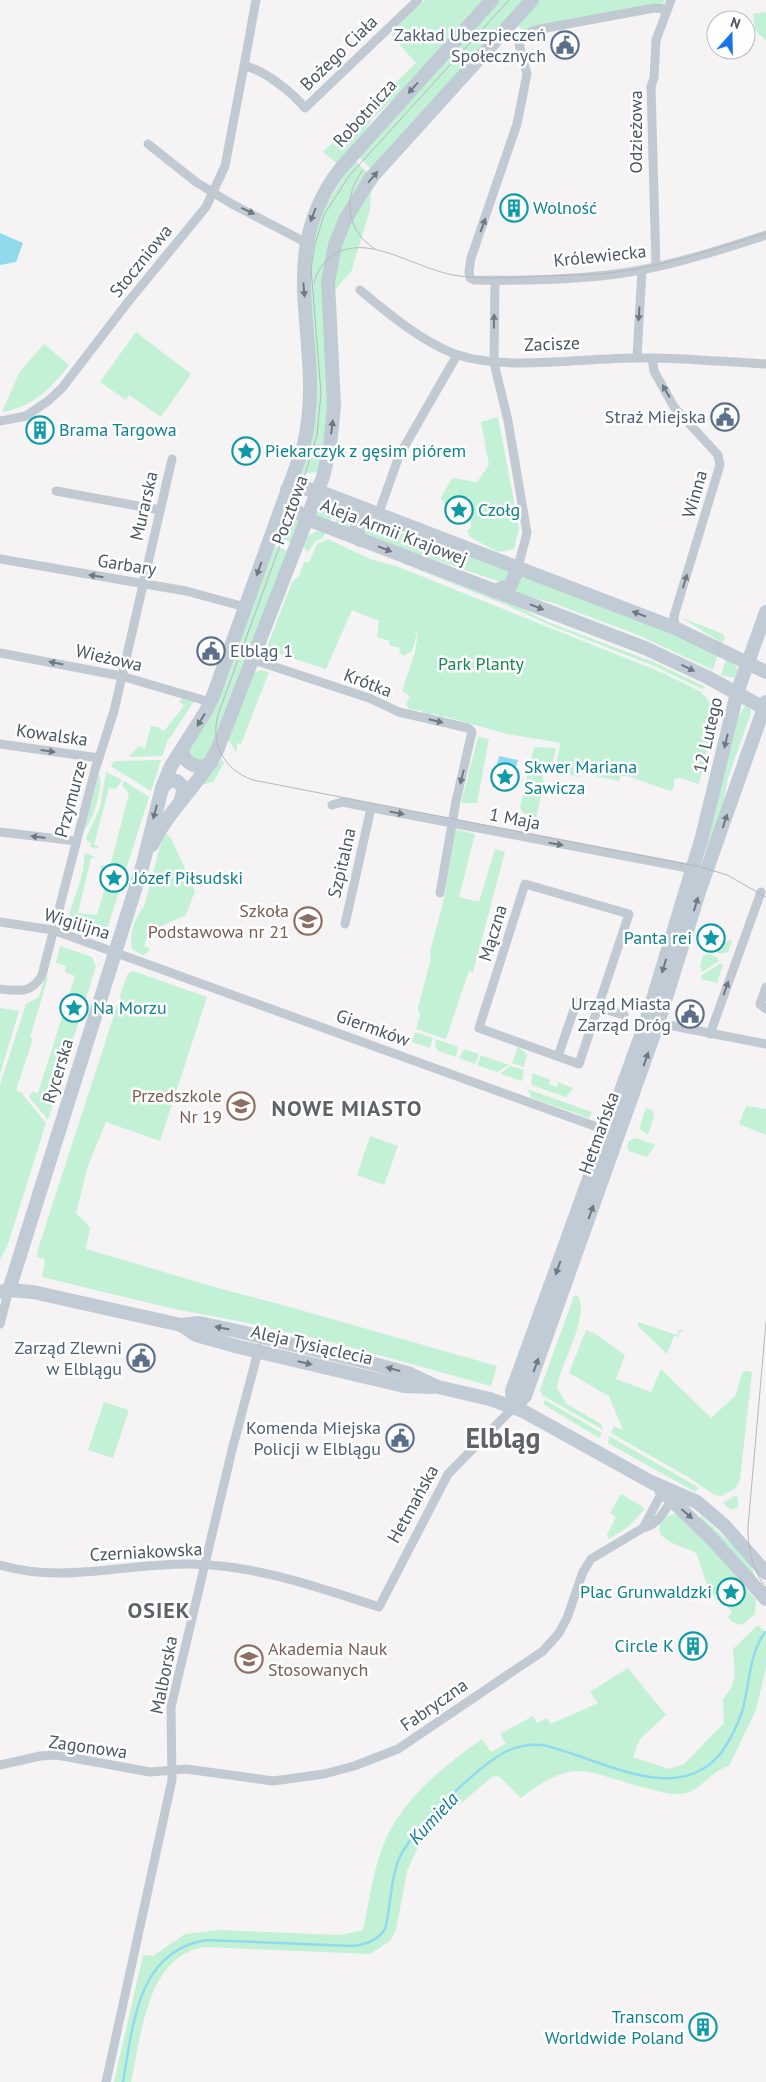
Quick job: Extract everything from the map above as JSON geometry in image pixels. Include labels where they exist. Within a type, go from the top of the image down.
[{"type":"main road","name":"Robotnicza","points":[[305,242],[314,213],[334,177],[492,0]]},
{"type":"main road","name":"Pocztowa","points":[[198,782],[211,763],[230,721],[318,491],[330,447],[334,416],[334,384],[328,321],[328,282],[339,234],[352,204],[370,179],[532,0]]},
{"type":"main road","name":"Pocztowa","points":[[171,766],[210,702],[303,448],[310,410],[310,360],[302,275],[305,242]]},
{"type":"main road","name":"Aleja Armii Krajowej","points":[[765,706],[645,648],[307,519],[294,509],[287,490],[301,488],[318,491],[675,628],[766,672]]},
{"type":"main road","points":[[360,540],[356,529],[359,520],[365,517],[383,516]]},
{"type":"main road","points":[[494,591],[511,585],[518,568]]},
{"type":"main road","name":"12 Lutego","points":[[693,869],[737,693],[766,612]]},
{"type":"main road","name":"Hetmańska","points":[[613,1133],[658,1023],[708,866],[765,706]]},
{"type":"main road","points":[[182,748],[183,756],[191,764],[201,767],[211,763]]},
{"type":"main road","name":"Rycerska","points":[[5,1291],[143,864],[162,788],[171,766]]},
{"type":"main road","points":[[162,788],[170,780],[177,781],[184,788],[181,800]]},
{"type":"main road","name":"Rycerska","points":[[143,864],[158,832],[181,800],[198,782]]},
{"type":"main road","name":"Hetmańska","points":[[514,1407],[525,1396],[613,1133],[693,869]]},
{"type":"main road","name":"Aleja Tysiąclecia","points":[[5,1291],[34,1292],[181,1325],[199,1323],[262,1336],[408,1373],[438,1387],[514,1407],[651,1482],[668,1495],[714,1540],[766,1599]]},
{"type":"main road","name":"Aleja Tysiąclecia","points":[[181,1325],[196,1335],[258,1352],[404,1386],[438,1387]]},
{"type":"main road","name":"Aleja Tysiąclecia","points":[[668,1495],[692,1499],[712,1514],[736,1536],[766,1573]]},
{"type":"street","name":"Stoczniowa","points":[[0,421],[14,420],[38,409],[72,377],[91,348],[194,222],[214,193],[225,166],[234,125],[256,0]]},
{"type":"street","name":"Bożego Ciała","points":[[245,66],[255,69],[294,96],[304,108],[418,0]]},
{"type":"street","name":"Królewiecka","points":[[669,4],[524,33],[519,44],[527,74],[517,124],[471,258],[470,278],[474,280],[495,280],[591,276],[642,270],[766,234]]},
{"type":"street","name":"Odzieżowa","points":[[656,267],[650,86],[654,78],[656,40],[669,4]]},
{"type":"street","points":[[148,144],[181,171],[214,193],[305,242]]},
{"type":"street","points":[[637,358],[642,270]]},
{"type":"street","points":[[495,280],[494,363],[508,421],[528,533],[518,568]]},
{"type":"street","name":"Zacisze","points":[[360,290],[390,315],[457,355],[494,363],[652,358],[766,364]]},
{"type":"street","points":[[383,516],[399,456],[457,355]]},
{"type":"street","name":"Winna","points":[[652,358],[654,371],[674,407],[718,455],[720,465],[674,616],[675,628]]},
{"type":"street","name":"Murarska","points":[[121,676],[172,459]]},
{"type":"street","points":[[56,491],[160,510]]},
{"type":"street","name":"Garbary","points":[[1,559],[186,591],[245,606]]},
{"type":"street","name":"Wieżowa","points":[[0,653],[121,676],[210,702]]},
{"type":"street","name":"Krótka","points":[[254,660],[369,698],[399,712],[468,728],[472,732],[452,823]]},
{"type":"street","name":"Przymurze","points":[[2,989],[25,991],[39,981],[99,758],[114,711],[121,676]]},
{"type":"street","name":"Kowalska","points":[[0,744],[99,758]]},
{"type":"street","name":"1 Maja","points":[[332,805],[342,802],[693,869]]},
{"type":"street","name":"Szpitalna","points":[[345,924],[371,808]]},
{"type":"street","points":[[440,893],[452,823]]},
{"type":"street","points":[[0,832],[76,842]]},
{"type":"street","name":"Mączna","points":[[525,884],[629,914],[598,1007],[579,1064],[479,1028],[525,884]]},
{"type":"street","points":[[710,1034],[761,892]]},
{"type":"street","name":"Wigilijna","points":[[0,922],[53,930],[115,952]]},
{"type":"street","name":"Giermków","points":[[115,952],[613,1133]]},
{"type":"street","points":[[766,987],[760,1004],[766,1009]]},
{"type":"street","points":[[558,1056],[577,1001],[624,1015]]},
{"type":"street","points":[[658,1023],[766,1044]]},
{"type":"street","points":[[0,1324],[5,1291]]},
{"type":"street","name":"Malborska","points":[[106,2082],[172,1771],[171,1707],[262,1336]]},
{"type":"street","name":"Hetmańska","points":[[379,1607],[448,1474],[514,1407]]},
{"type":"street","name":"Fabryczna","points":[[172,1771],[186,1770],[265,1780],[291,1780],[354,1766],[398,1749],[543,1651],[559,1633],[567,1618],[583,1572],[591,1559],[643,1528],[654,1505],[668,1495]]},
{"type":"street","name":"Czerniakowska","points":[[0,1566],[46,1575],[189,1564],[205,1565],[290,1578],[379,1607]]},
{"type":"street","name":"Zagonowa","points":[[0,1765],[40,1756],[57,1755],[150,1772],[172,1771]]},
{"type":"green space","points":[[425,0],[486,0],[417,77],[373,118],[365,132],[338,164],[323,152],[416,63],[392,36],[394,29]]},
{"type":"green space","points":[[499,0],[526,0],[372,170],[358,156]]},
{"type":"green space","points":[[539,0],[665,0],[660,7],[524,33],[517,24]]},
{"type":"green space","points":[[766,12],[766,41],[756,31],[756,14]]},
{"type":"green space","points":[[354,160],[369,174],[348,202],[336,227],[329,412],[319,472],[301,474],[311,443],[316,412],[315,357],[307,287],[317,219]]},
{"type":"green space","points":[[376,180],[378,182],[371,191],[370,210],[351,272],[333,292],[342,238]]},
{"type":"green space","points":[[136,332],[191,374],[161,417],[129,395],[126,400],[100,382]]},
{"type":"green space","points":[[44,344],[69,365],[40,396],[23,406],[2,412],[20,371]]},
{"type":"green space","points":[[498,417],[519,529],[514,549],[498,552],[470,537],[467,530],[471,528],[469,497],[447,507],[441,498],[452,478],[477,482],[489,465],[481,422]]},
{"type":"green space","points":[[320,498],[336,503],[329,523],[314,516]]},
{"type":"green space","points":[[286,505],[301,520],[293,543],[275,536]]},
{"type":"green space","points":[[341,505],[357,511],[350,522],[349,529],[334,525]]},
{"type":"green space","points":[[370,521],[510,572],[510,578],[500,582],[365,536],[360,526]]},
{"type":"green space","points":[[317,531],[325,532],[323,538],[315,542],[308,552],[303,546],[306,537]]},
{"type":"green space","name":"Park Planty","points":[[328,539],[370,559],[396,566],[663,673],[701,692],[717,710],[699,784],[680,778],[674,779],[674,788],[670,791],[628,776],[621,776],[619,781],[581,773],[580,777],[554,772],[561,743],[507,734],[443,716],[440,719],[439,715],[431,714],[430,717],[423,715],[422,711],[409,709],[406,704],[410,696],[402,691],[415,652],[418,633],[413,632],[417,634],[412,651],[404,656],[399,652],[400,648],[389,645],[390,641],[377,637],[379,621],[352,610],[326,669],[276,653],[268,654],[267,647],[292,582],[299,576],[304,562],[309,562],[317,544]]},
{"type":"green space","points":[[272,545],[290,552],[209,756],[197,763],[187,751]]},
{"type":"green space","points":[[399,562],[513,604],[548,622],[656,663],[706,687],[702,689],[652,665],[552,626],[506,605]]},
{"type":"green space","points":[[522,576],[645,621],[718,654],[713,670],[638,635],[553,603],[512,592]]},
{"type":"green space","points":[[680,617],[723,634],[725,637],[722,643]]},
{"type":"green space","points":[[727,657],[738,669],[735,678],[721,675]]},
{"type":"green space","points":[[261,670],[269,672],[241,744],[237,743],[237,753],[228,739],[254,673]]},
{"type":"green space","points":[[184,698],[194,701],[168,739],[162,756],[129,757],[139,746],[145,748],[151,726],[158,727],[164,731],[184,706],[179,701]]},
{"type":"green space","points":[[745,706],[750,708],[751,713],[728,778],[720,818],[706,852],[738,717]]},
{"type":"green space","points":[[478,737],[489,739],[477,803],[461,803]]},
{"type":"green space","points":[[534,747],[556,748],[552,766],[547,765],[542,773],[544,783],[536,818],[522,812],[520,807]]},
{"type":"green space","points":[[220,757],[224,763],[213,782],[201,785]]},
{"type":"green space","points":[[161,760],[151,791],[112,767],[111,764],[116,761]]},
{"type":"green space","points":[[106,772],[122,780],[116,789],[109,788],[94,845],[99,846],[97,849],[90,847],[91,843],[86,838],[100,807]]},
{"type":"green space","points":[[99,774],[100,787],[97,803],[91,819],[84,830]]},
{"type":"green space","points":[[124,781],[149,797],[108,926],[98,931],[72,924],[69,919],[70,913],[82,874],[85,853],[97,858],[91,858],[78,913],[97,915],[109,873],[101,870],[101,865],[110,866],[129,794],[122,785]]},
{"type":"green space","points":[[455,829],[475,834],[459,897],[479,902],[495,849],[505,852],[473,972],[469,971],[446,1039],[416,1029],[420,1016],[418,1008],[431,958],[430,952],[445,895]]},
{"type":"green space","points":[[166,834],[171,838],[195,891],[186,915],[159,927],[151,925],[144,946],[150,948],[147,953],[142,955],[133,950],[131,945],[132,934],[135,921],[144,906],[163,836]]},
{"type":"green space","points":[[707,928],[726,938],[705,948],[702,941]]},
{"type":"green space","points":[[730,940],[732,941],[728,952],[721,954],[709,950]]},
{"type":"green space","points":[[60,946],[92,957],[96,966],[48,1120],[29,1097],[32,1092],[38,1093],[75,976],[65,972],[66,966],[56,963]]},
{"type":"green space","points":[[708,954],[717,957],[719,961],[702,972],[700,966],[703,956]]},
{"type":"green space","points":[[721,963],[723,965],[717,983],[701,979],[702,975]]},
{"type":"green space","points":[[133,971],[207,997],[160,1141],[106,1122],[88,1166],[76,1213],[90,1227],[86,1249],[497,1366],[491,1386],[335,1343],[174,1309],[42,1277],[45,1259],[37,1257],[38,1249],[127,975]]},
{"type":"green space","points":[[45,977],[48,978],[30,1037],[33,1039],[16,1090],[23,1093],[46,1123],[8,1244],[0,1260],[0,1085],[26,1004],[39,997]]},
{"type":"green space","points":[[0,1008],[19,1011],[0,1074]]},
{"type":"green space","points":[[415,1032],[433,1038],[430,1048],[412,1042]]},
{"type":"green space","points":[[436,1039],[458,1047],[456,1057],[438,1051],[435,1046]]},
{"type":"green space","points":[[518,1047],[527,1054],[524,1067],[512,1063]]},
{"type":"green space","points":[[464,1049],[479,1054],[475,1064],[459,1058]]},
{"type":"green space","points":[[481,1055],[509,1065],[497,1072],[477,1065]]},
{"type":"green space","points":[[510,1066],[524,1070],[522,1081],[500,1074]]},
{"type":"green space","points":[[533,1073],[551,1080],[549,1084],[557,1087],[558,1082],[573,1088],[566,1097],[531,1085]]},
{"type":"green space","points":[[527,1089],[592,1112],[589,1118],[532,1098]]},
{"type":"green space","points":[[746,1106],[766,1109],[766,1135],[739,1124]]},
{"type":"green space","points":[[646,1108],[652,1110],[654,1116],[648,1135],[639,1129]]},
{"type":"green space","points":[[370,1136],[398,1146],[384,1185],[357,1175]]},
{"type":"green space","points":[[636,1138],[655,1145],[647,1157],[629,1151],[627,1146],[629,1141]]},
{"type":"green space","points":[[577,1295],[580,1304],[578,1328],[557,1389],[567,1404],[601,1424],[603,1430],[542,1395],[540,1390],[574,1296]]},
{"type":"green space","points":[[638,1322],[677,1335],[680,1329],[683,1332],[680,1332],[678,1337],[674,1336],[667,1354],[638,1326]]},
{"type":"green space","points":[[586,1330],[596,1334],[625,1355],[616,1379],[651,1392],[661,1369],[711,1418],[736,1395],[742,1373],[746,1371],[752,1372],[740,1479],[736,1488],[721,1496],[715,1495],[688,1477],[611,1433],[614,1426],[623,1430],[609,1396],[569,1373]]},
{"type":"green space","points":[[545,1400],[602,1433],[599,1438],[543,1404]]},
{"type":"green space","points":[[104,1402],[129,1410],[113,1458],[88,1450]]},
{"type":"green space","points":[[609,1436],[696,1486],[698,1489],[695,1492],[608,1443]]},
{"type":"green space","points":[[621,1494],[643,1507],[644,1510],[627,1528],[608,1539],[607,1535],[616,1517],[610,1513]]},
{"type":"green space","points":[[734,1496],[738,1497],[738,1507],[731,1510],[723,1503]]},
{"type":"green space","points":[[678,1514],[709,1544],[756,1600],[755,1614],[742,1625],[732,1622],[728,1617],[732,1612],[716,1594],[712,1597],[710,1595],[697,1554],[670,1542],[660,1533],[659,1527],[663,1520],[670,1515]]},
{"type":"green space","points":[[701,1516],[749,1560],[756,1579],[699,1519]]},
{"type":"green space","points":[[758,1625],[766,1634],[766,1667],[756,1710],[729,1766],[717,1772],[694,1790],[680,1794],[671,1794],[582,1771],[555,1776],[521,1798],[500,1777],[493,1776],[433,1827],[417,1849],[407,1871],[396,1930],[390,1941],[370,1954],[205,1947],[186,1953],[170,1965],[159,1981],[150,2000],[131,2082],[114,2082],[143,1955],[153,1956],[185,1934],[220,1930],[340,1935],[363,1930],[381,1851],[399,1816],[423,1787],[451,1762],[482,1739],[491,1752],[506,1744],[500,1734],[533,1716],[537,1723],[547,1718],[551,1724],[598,1703],[590,1692],[628,1668],[666,1715],[640,1739],[633,1757],[669,1769],[684,1764],[724,1723],[723,1699],[731,1686],[734,1676],[733,1649]]},
{"type":"water","points":[[0,233],[23,243],[16,262],[0,265]]},
{"type":"water","points":[[499,756],[518,760],[509,791],[492,787]]},
{"type":"waterway","name":"Kumiela","points":[[123,2082],[130,2038],[142,1994],[152,1975],[166,1959],[184,1947],[207,1940],[352,1946],[362,1945],[375,1939],[385,1929],[395,1869],[405,1848],[445,1801],[478,1772],[505,1752],[528,1745],[542,1745],[635,1774],[659,1778],[682,1777],[703,1769],[721,1753],[736,1728],[745,1702],[755,1651],[765,1632]]},
{"type":"tram line","points":[[509,0],[349,176],[324,215],[315,244],[311,268],[321,393],[317,435],[301,488],[219,712],[216,723],[217,744],[226,762],[253,780],[701,867],[727,875],[766,897]]},
{"type":"tram line","points":[[363,170],[356,180],[352,191],[350,213],[358,233],[365,242],[375,249]]},
{"type":"tram line","points":[[314,283],[320,269],[328,259],[347,249],[354,248],[379,250],[447,274],[481,278],[502,278],[620,272],[648,267],[716,249],[766,233]]},
{"type":"tram line","points":[[766,1322],[748,1527],[752,1559],[757,1574],[766,1588]]},
{"type":"place","name":"Zakład Ubezpieczeń Społecznych","points":[[565,45]]},
{"type":"place","name":"Wolność","points":[[514,208]]},
{"type":"place","name":"Straż Miejska","points":[[725,417]]},
{"type":"place","name":"Brama Targowa","points":[[40,430]]},
{"type":"place","name":"Piekarczyk z gęsim piórem","points":[[246,451]]},
{"type":"place","name":"Czołg","points":[[459,510]]},
{"type":"place","name":"Elbląg 1","points":[[211,651]]},
{"type":"place","name":"Skwer Mariana Sawicza","points":[[505,777]]},
{"type":"place","name":"Józef Piłsudski","points":[[114,878]]},
{"type":"place","name":"Szkoła Podstawowa nr 21","points":[[308,921]]},
{"type":"place","name":"Panta rei","points":[[711,938]]},
{"type":"place","name":"Na Morzu","points":[[74,1008]]},
{"type":"place","name":"Urząd Miasta Zarząd Dróg","points":[[690,1014]]},
{"type":"place","name":"Przedszkole Nr 19","points":[[241,1106]]},
{"type":"place","name":"Zarząd Zlewni w Elblągu","points":[[141,1358]]},
{"type":"place","name":"Komenda Miejska Policji w Elblągu","points":[[400,1438]]},
{"type":"place","name":"Plac Grunwaldzki","points":[[731,1592]]},
{"type":"place","name":"Circle K","points":[[693,1646]]},
{"type":"place","name":"Akademia Nauk Stosowanych","points":[[249,1659]]},
{"type":"place","name":"Transcom Worldwide Poland","points":[[703,2027]]},
{"type":"district","name":"NOWE MIASTO","points":[[347,1108]]},
{"type":"district","name":"Elbląg","points":[[503,1438]]},
{"type":"district","name":"OSIEK","points":[[159,1610]]}]
